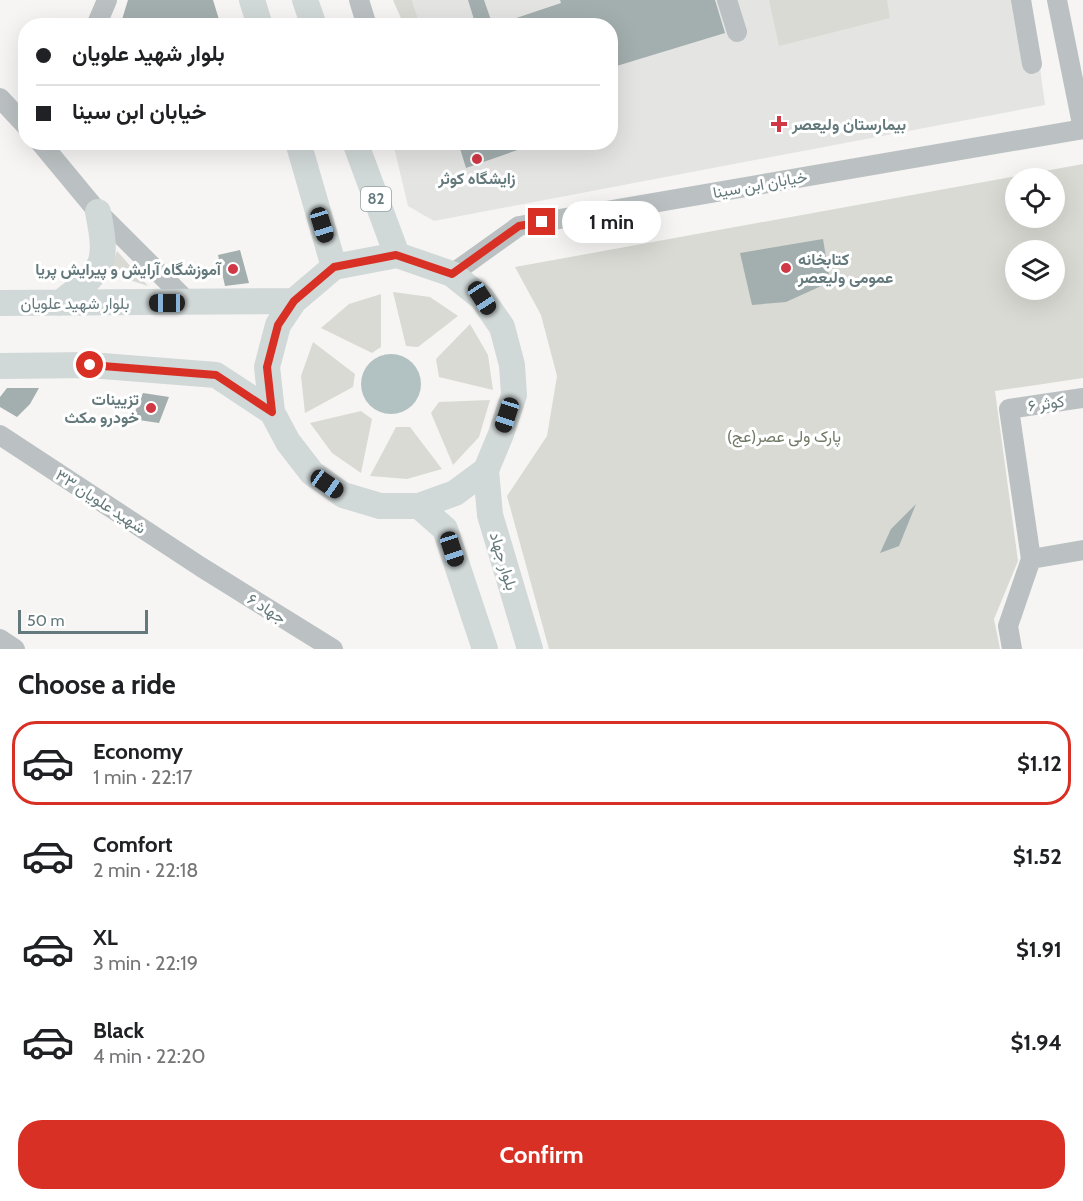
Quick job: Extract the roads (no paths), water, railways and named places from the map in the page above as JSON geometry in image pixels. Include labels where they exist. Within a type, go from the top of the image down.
[{"type":"main road","points":[[252,0],[258,18]]},
{"type":"main road","points":[[305,0],[311,18]]},
{"type":"main road","points":[[300,150],[334,267]]},
{"type":"main road","name":"82","points":[[363,150],[396,255]]},
{"type":"main road","points":[[60,303],[93,277],[104,256],[104,241],[98,212]]},
{"type":"main road","points":[[396,255],[452,274],[482,298],[502,327],[512,365],[514,395],[486,470],[455,493],[419,506],[380,506],[343,495],[312,473],[288,442],[272,412],[267,367],[278,325],[294,301],[334,267],[396,255]]},
{"type":"main road","name":"بلوار شهید علویان","points":[[0,303],[294,301]]},
{"type":"main road","points":[[0,366],[90,365],[216,375],[272,412]]},
{"type":"main road","name":"بلوار جهاد","points":[[486,470],[490,515],[530,649]]},
{"type":"main road","points":[[419,506],[445,529],[485,649]]},
{"type":"street","points":[[99,18],[107,0]]},
{"type":"street","points":[[359,0],[365,18]]},
{"type":"street","points":[[727,0],[737,32]]},
{"type":"street","points":[[1021,0],[1032,64]]},
{"type":"street","points":[[1057,0],[1083,129]]},
{"type":"street","points":[[0,98],[18,117]]},
{"type":"street","name":"خیابان ابن سینا","points":[[452,274],[519,226],[1083,129]]},
{"type":"street","points":[[47,150],[98,212],[189,303]]},
{"type":"street","name":"کوثر ۶","points":[[1031,559],[1009,409],[1083,398]]},
{"type":"street","name":"شهید علویان ۳۳","points":[[0,435],[201,567]]},
{"type":"street","points":[[1012,649],[1008,626],[1031,559],[1083,550]]},
{"type":"street","name":"جهاد ۶","points":[[201,567],[333,649]]},
{"type":"street","points":[[0,639],[15,649]]},
{"type":"place","name":"بیمارستان ولیعصر","points":[[779,124]]},
{"type":"place","name":"زایشگاه کوثر","points":[[477,159]]},
{"type":"place","name":"کتابخانه عمومی ولیعصر","points":[[786,268]]},
{"type":"place","name":"آموزشگاه آرایش و پیرایش پریا","points":[[233,269]]},
{"type":"place","name":"تزیینات خودرو مکث","points":[[151,408]]},
{"type":"park label","name":"پارک ولی عصر(عج)","points":[[784,436]]}]
